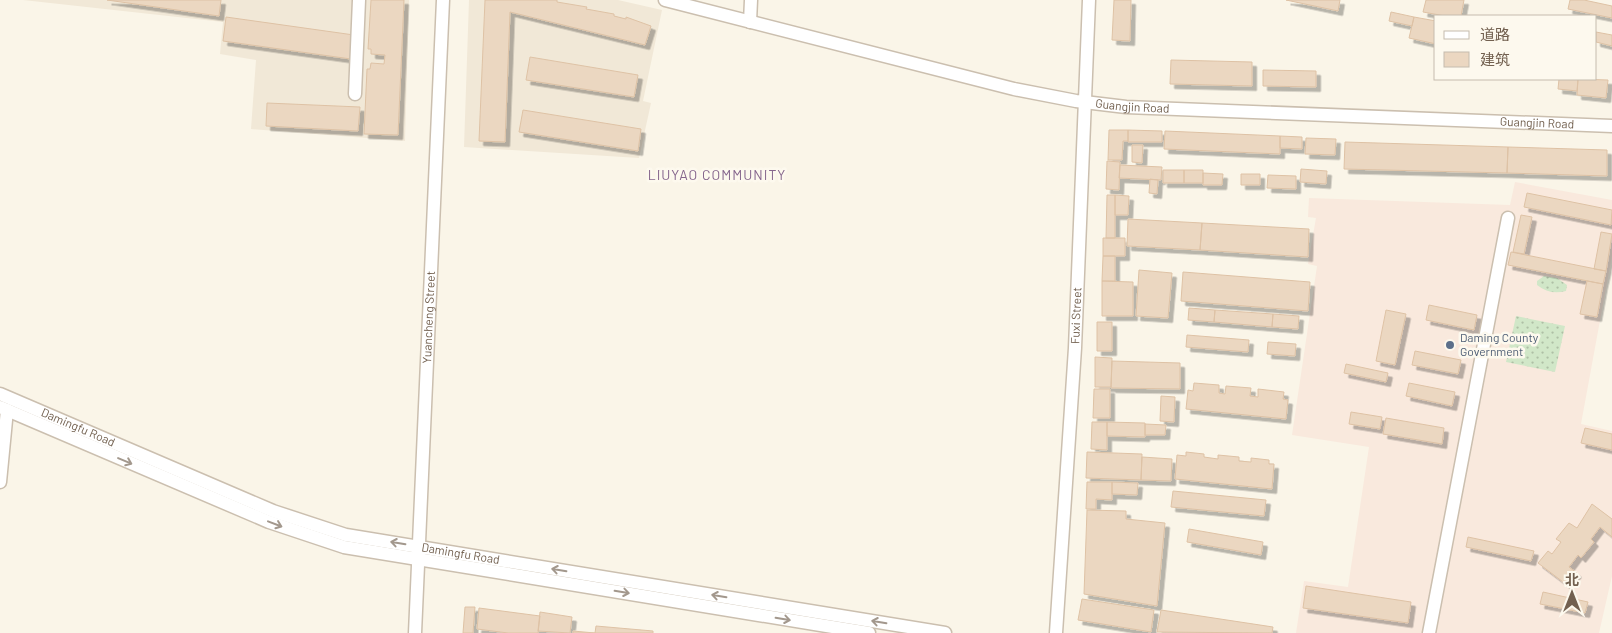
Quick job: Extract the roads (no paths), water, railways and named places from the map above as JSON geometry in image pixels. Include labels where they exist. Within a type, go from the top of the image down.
[{"type":"street","points":[[355,94],[358,0]]},
{"type":"street","name":"Yuancheng Street","points":[[415,633],[442,0]]},
{"type":"street","name":"Guangjin Road","points":[[665,0],[1014,89],[1085,102],[1126,107],[1612,126]]},
{"type":"street","points":[[750,22],[751,0]]},
{"type":"street","name":"Fuxi Street","points":[[1056,633],[1075,348],[1089,0]]},
{"type":"street","points":[[1429,633],[1508,218]]},
{"type":"street","name":"Damingfu Road","points":[[0,394],[281,514],[346,535],[418,553],[870,633]]},
{"type":"street","points":[[0,482],[4,409]]},
{"type":"street","name":"Damingfu Road","points":[[4,409],[268,522],[308,537],[344,546],[418,553],[945,633]]},
{"type":"place","name":"Daming County Government","points":[[1450,345]]},
{"type":"district","name":"LIUYAO COMMUNITY","points":[[717,175]]}]
